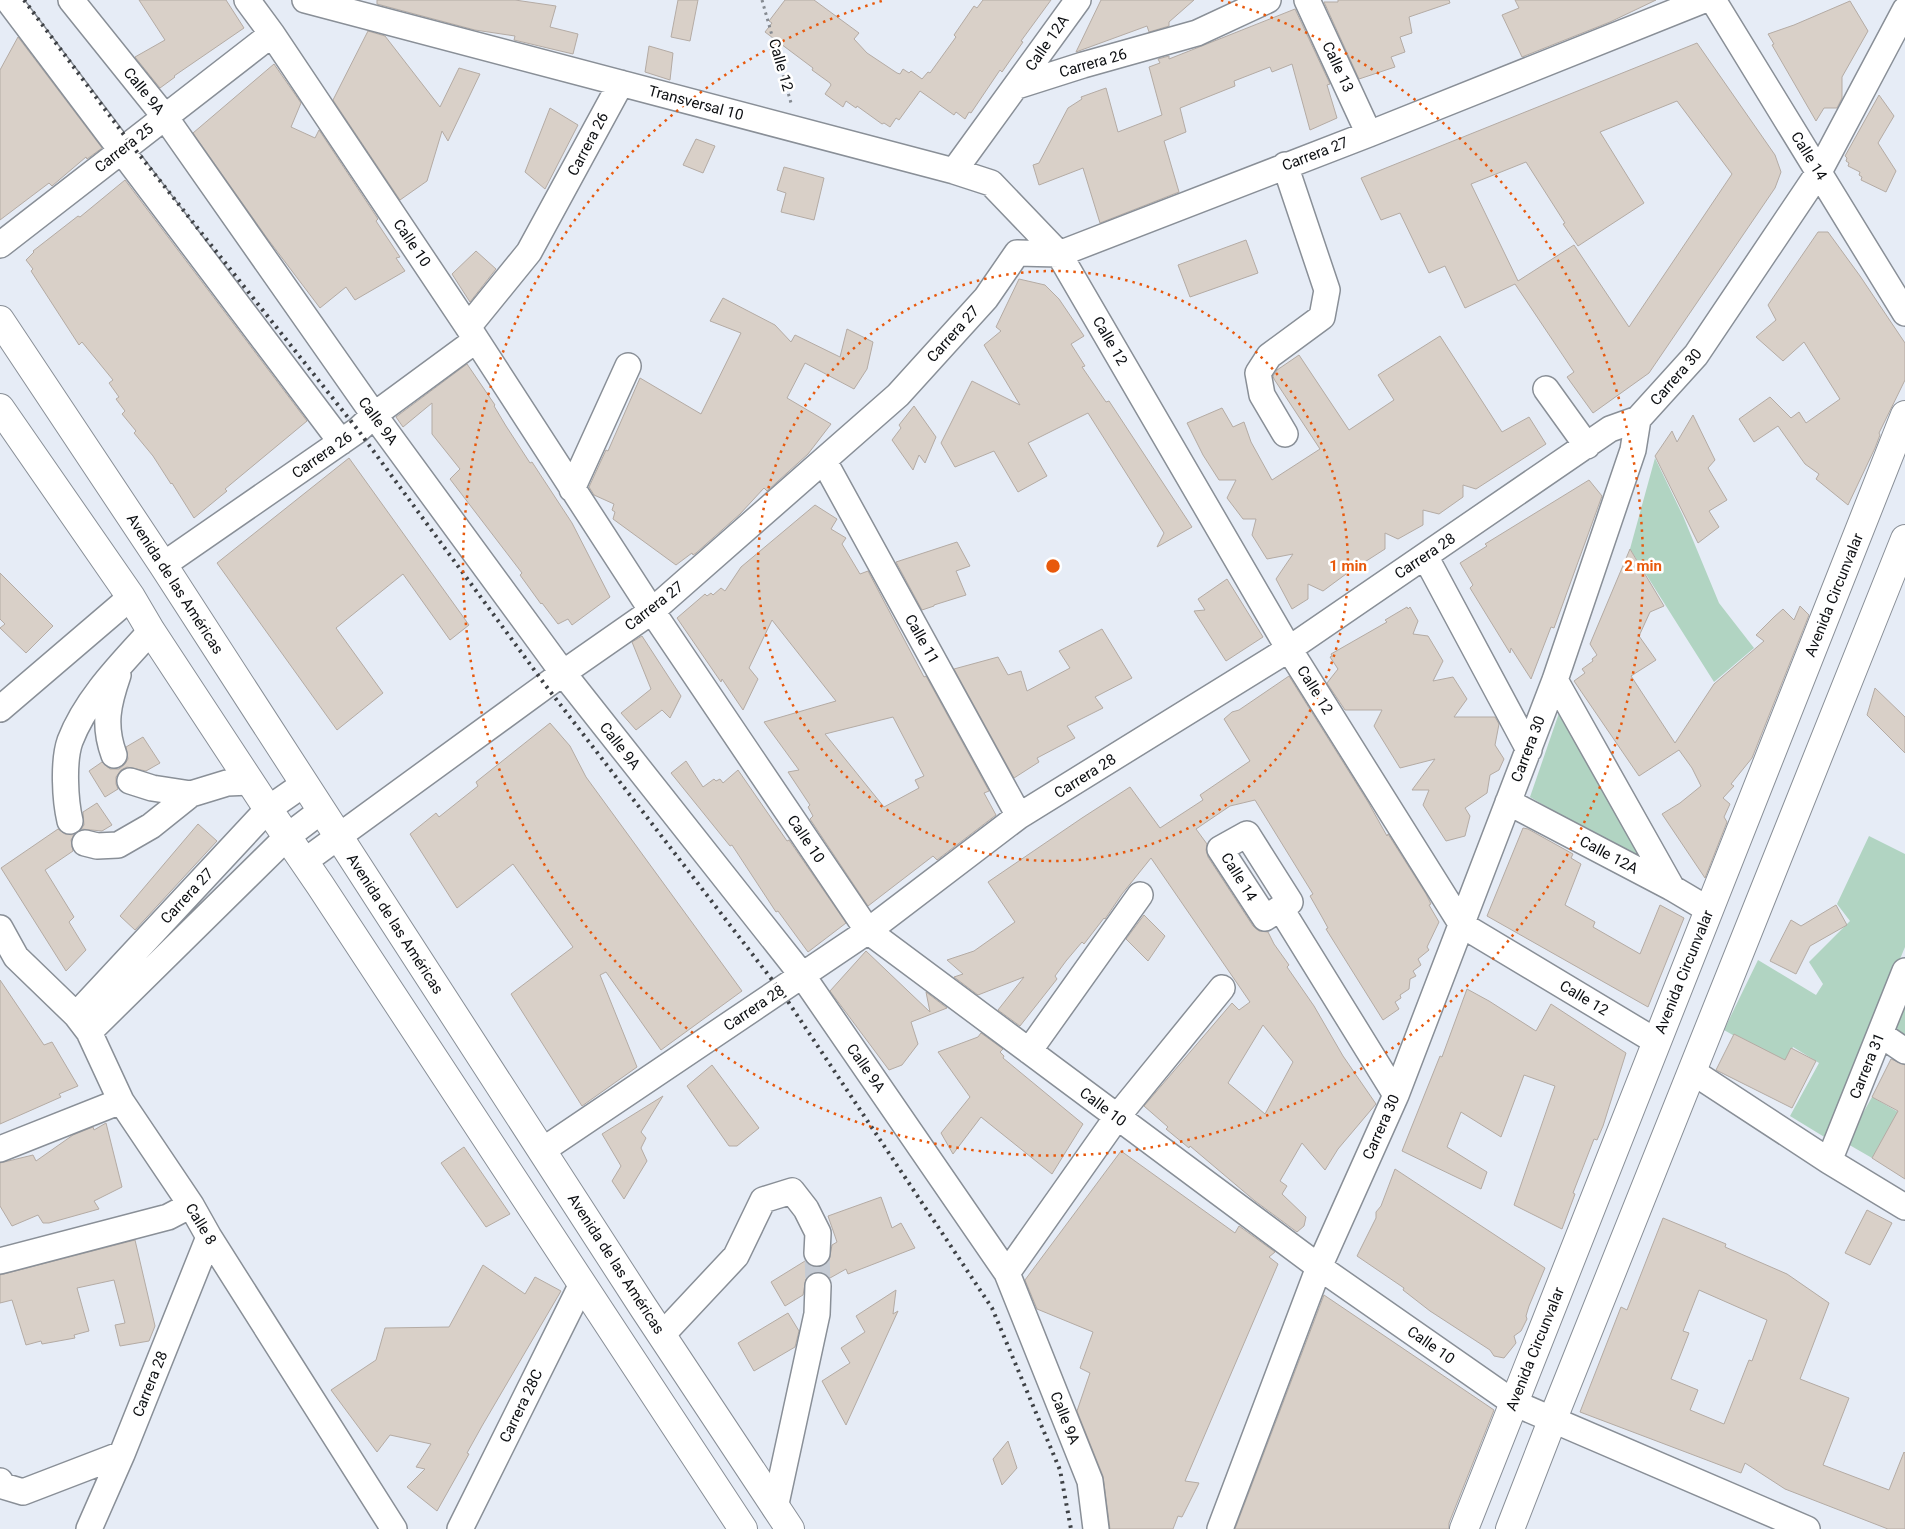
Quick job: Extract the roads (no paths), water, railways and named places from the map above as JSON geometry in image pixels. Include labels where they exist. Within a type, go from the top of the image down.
[{"type":"main road","name":"Avenida de las Américas","points":[[0,320],[163,565],[321,811],[786,1523]]},
{"type":"main road","points":[[0,408],[131,597],[250,782],[305,860],[743,1529]]},
{"type":"main road","name":"Avenida Circunvalar","points":[[1464,1529],[1905,415]]},
{"type":"main road","points":[[1510,1529],[1905,539]]},
{"type":"main road","points":[[611,1327],[644,1307]]},
{"type":"street","points":[[8,0],[341,442]]},
{"type":"street","name":"Calle 9A","points":[[72,0],[165,116],[374,415],[563,673],[802,976],[1007,1273],[1090,1481],[1096,1529]]},
{"type":"street","name":"Calle 10","points":[[247,0],[272,34],[472,333],[652,611],[868,931],[1319,1267],[1514,1403],[1552,1421],[1807,1529]]},
{"type":"street","name":"Transversal 10","points":[[305,0],[366,7],[621,83],[991,182],[1060,254]]},
{"type":"street","name":"Calle 12A","points":[[1017,86],[1078,0]]},
{"type":"street","name":"Carrera 26","points":[[1017,86],[1083,65],[1197,33],[1268,0]]},
{"type":"street","name":"Calle 13","points":[[1307,0],[1369,134]]},
{"type":"street","name":"Carrera 27","points":[[305,860],[563,673],[652,611],[898,395],[986,298],[1017,254],[1060,254],[1285,165],[1369,134],[1704,0]]},
{"type":"street","name":"Calle 14","points":[[1713,0],[1905,313]]},
{"type":"street","name":"Carrera 30","points":[[1220,1529],[1319,1267],[1396,1094],[1529,750],[1555,680],[1633,450],[1638,419],[1696,355],[1819,172],[1905,10]]},
{"type":"street","name":"Carrera 25","points":[[0,245],[272,34]]},
{"type":"street","name":"Carrera 26","points":[[163,565],[358,430],[472,333],[529,252],[621,83]]},
{"type":"street","points":[[954,171],[1017,86]]},
{"type":"street","points":[[1285,165],[1327,290],[1322,317],[1269,356],[1258,372],[1262,395],[1285,434]]},
{"type":"street","name":"Calle 12","points":[[1060,254],[1289,649],[1462,924],[1657,1042]]},
{"type":"street","points":[[572,489],[628,366]]},
{"type":"street","points":[[1546,389],[1587,446]]},
{"type":"street","name":"Carrera 28","points":[[543,1150],[868,931],[1020,816],[1289,649],[1610,429],[1638,419]]},
{"type":"street","name":"Calle 11","points":[[824,461],[1020,816]]},
{"type":"street","points":[[1425,556],[1529,750]]},
{"type":"street","points":[[0,709],[131,597]]},
{"type":"street","points":[[70,821],[66,807],[66,775],[70,742],[90,703],[124,661],[152,631]]},
{"type":"street","points":[[114,754],[106,723],[110,697],[124,661]]},
{"type":"street","points":[[1555,680],[1672,888]]},
{"type":"street","points":[[130,781],[152,788],[191,794]]},
{"type":"street","points":[[84,843],[97,846],[118,845],[151,826],[191,794],[227,783],[250,782]]},
{"type":"street","name":"Carrera 27","points":[[82,1024],[268,809],[304,784]]},
{"type":"street","name":"Calle 12A","points":[[1508,802],[1672,888],[1709,910]]},
{"type":"street","name":"Carrera 27","points":[[82,1024],[288,836],[321,811]]},
{"type":"street","points":[[1029,1051],[1140,895]]},
{"type":"street","points":[[1281,909],[1396,1094]]},
{"type":"street","name":"Calle 8","points":[[0,928],[8,962],[82,1024],[121,1102],[191,1205],[209,1237],[394,1529]]},
{"type":"street","name":"Carrera 31","points":[[1829,1161],[1905,971]]},
{"type":"street","points":[[1007,1273],[1117,1116],[1222,988]]},
{"type":"street","points":[[1880,1034],[1905,1051]]},
{"type":"street","points":[[1693,1072],[1829,1161],[1905,1207]]},
{"type":"street","points":[[0,1150],[121,1102]]},
{"type":"street","points":[[662,1335],[736,1256],[763,1200],[792,1191],[806,1209],[818,1233],[817,1253]]},
{"type":"street","points":[[0,1261],[168,1217],[191,1205]]},
{"type":"street","name":"Carrera 28","points":[[89,1529],[122,1454],[209,1237]]},
{"type":"street","name":"Carrera 28C","points":[[460,1529],[582,1284]]},
{"type":"street","points":[[786,1523],[817,1314],[818,1286]]},
{"type":"street","points":[[0,1481],[3,1486],[23,1492],[122,1454]]},
{"type":"tunnel","points":[[817,1253],[818,1286]]},
{"type":"railway","points":[[24,0],[130,143],[358,430],[546,686],[783,994],[992,1308],[1060,1470],[1071,1529]]}]
